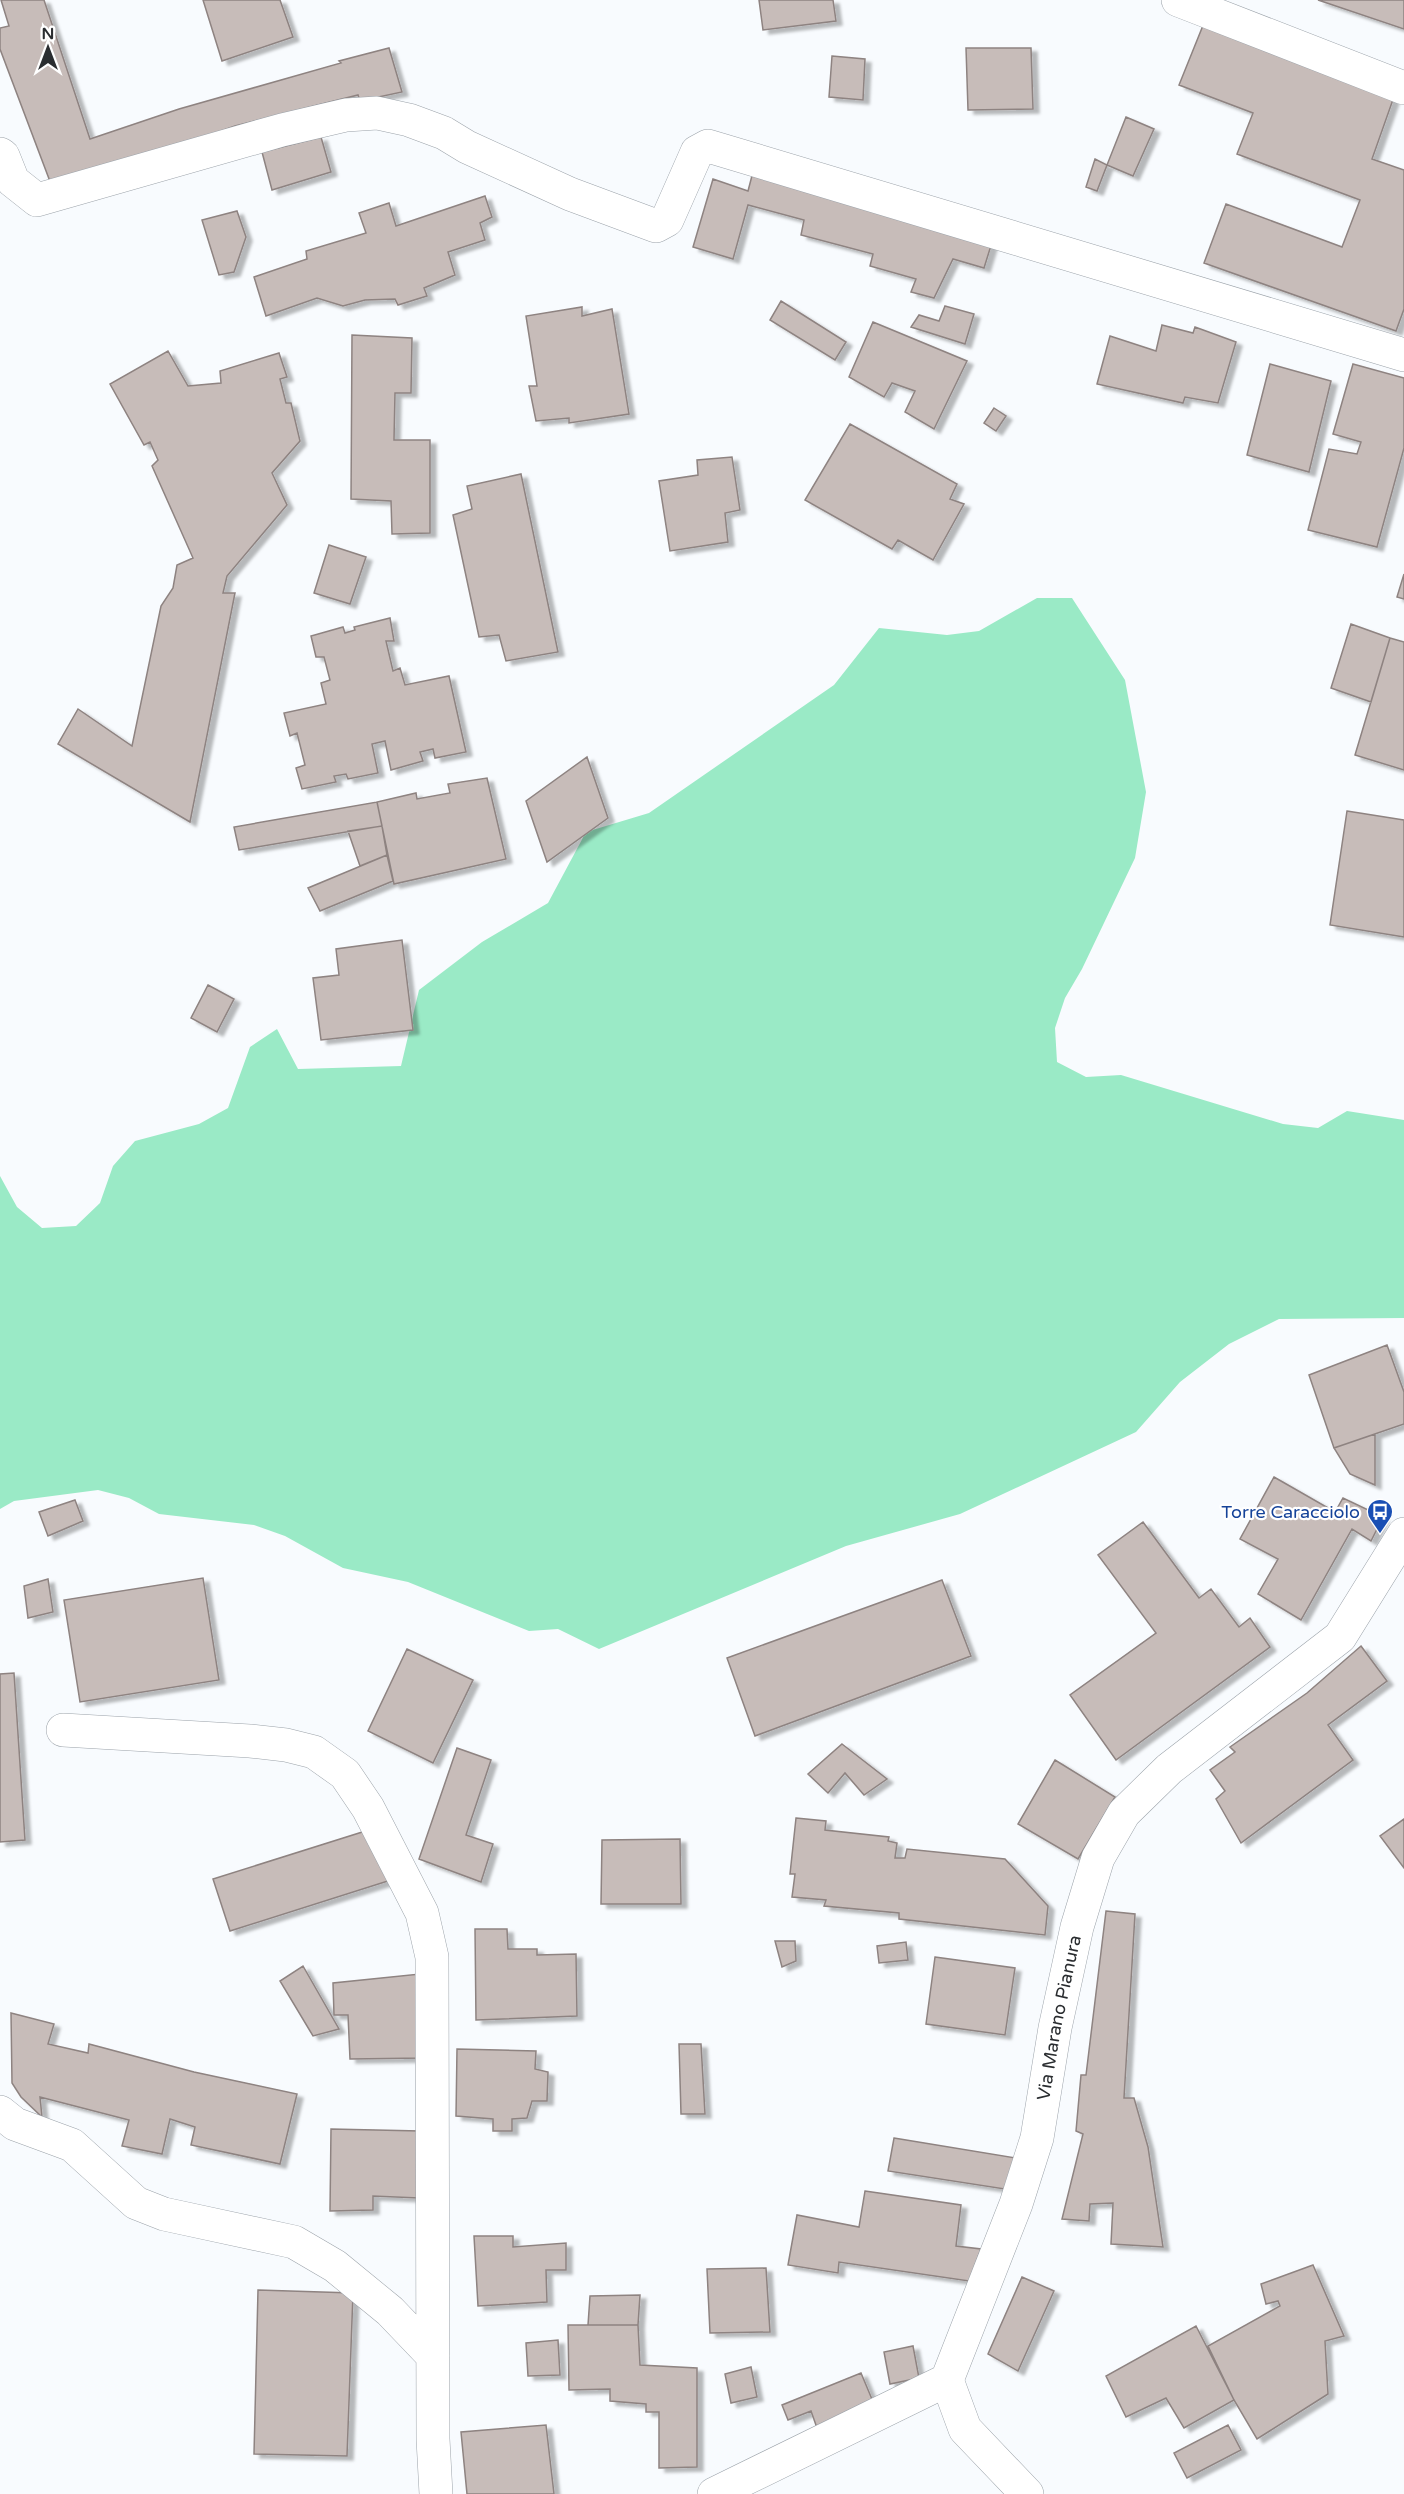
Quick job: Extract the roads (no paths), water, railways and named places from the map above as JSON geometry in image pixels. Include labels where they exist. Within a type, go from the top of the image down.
[{"type":"street","points":[[1178,0],[1404,88]]},
{"type":"street","points":[[0,154],[3,156],[13,181],[37,200],[282,130],[346,115],[377,113],[409,120],[444,133],[467,147],[570,194],[656,226],[667,220],[697,152],[708,146],[1404,355]]},
{"type":"street","name":"Via Marano Pianura","points":[[947,2380],[1016,2204],[1037,2138],[1058,2017],[1077,1927],[1098,1858],[1124,1813],[1169,1769],[1340,1637],[1404,1534]]},
{"type":"street","points":[[63,1730],[286,1745],[314,1752],[345,1774],[368,1808],[422,1913],[432,1957],[433,2356],[436,2494]]},
{"type":"street","points":[[0,2112],[15,2124],[72,2145],[136,2203],[164,2214],[294,2241],[335,2265],[390,2311],[433,2356]]},
{"type":"street","points":[[725,2490],[947,2380],[964,2429],[1027,2494]]},
{"type":"place","name":"Torre Caracciolo","points":[[1380,1535]]}]
